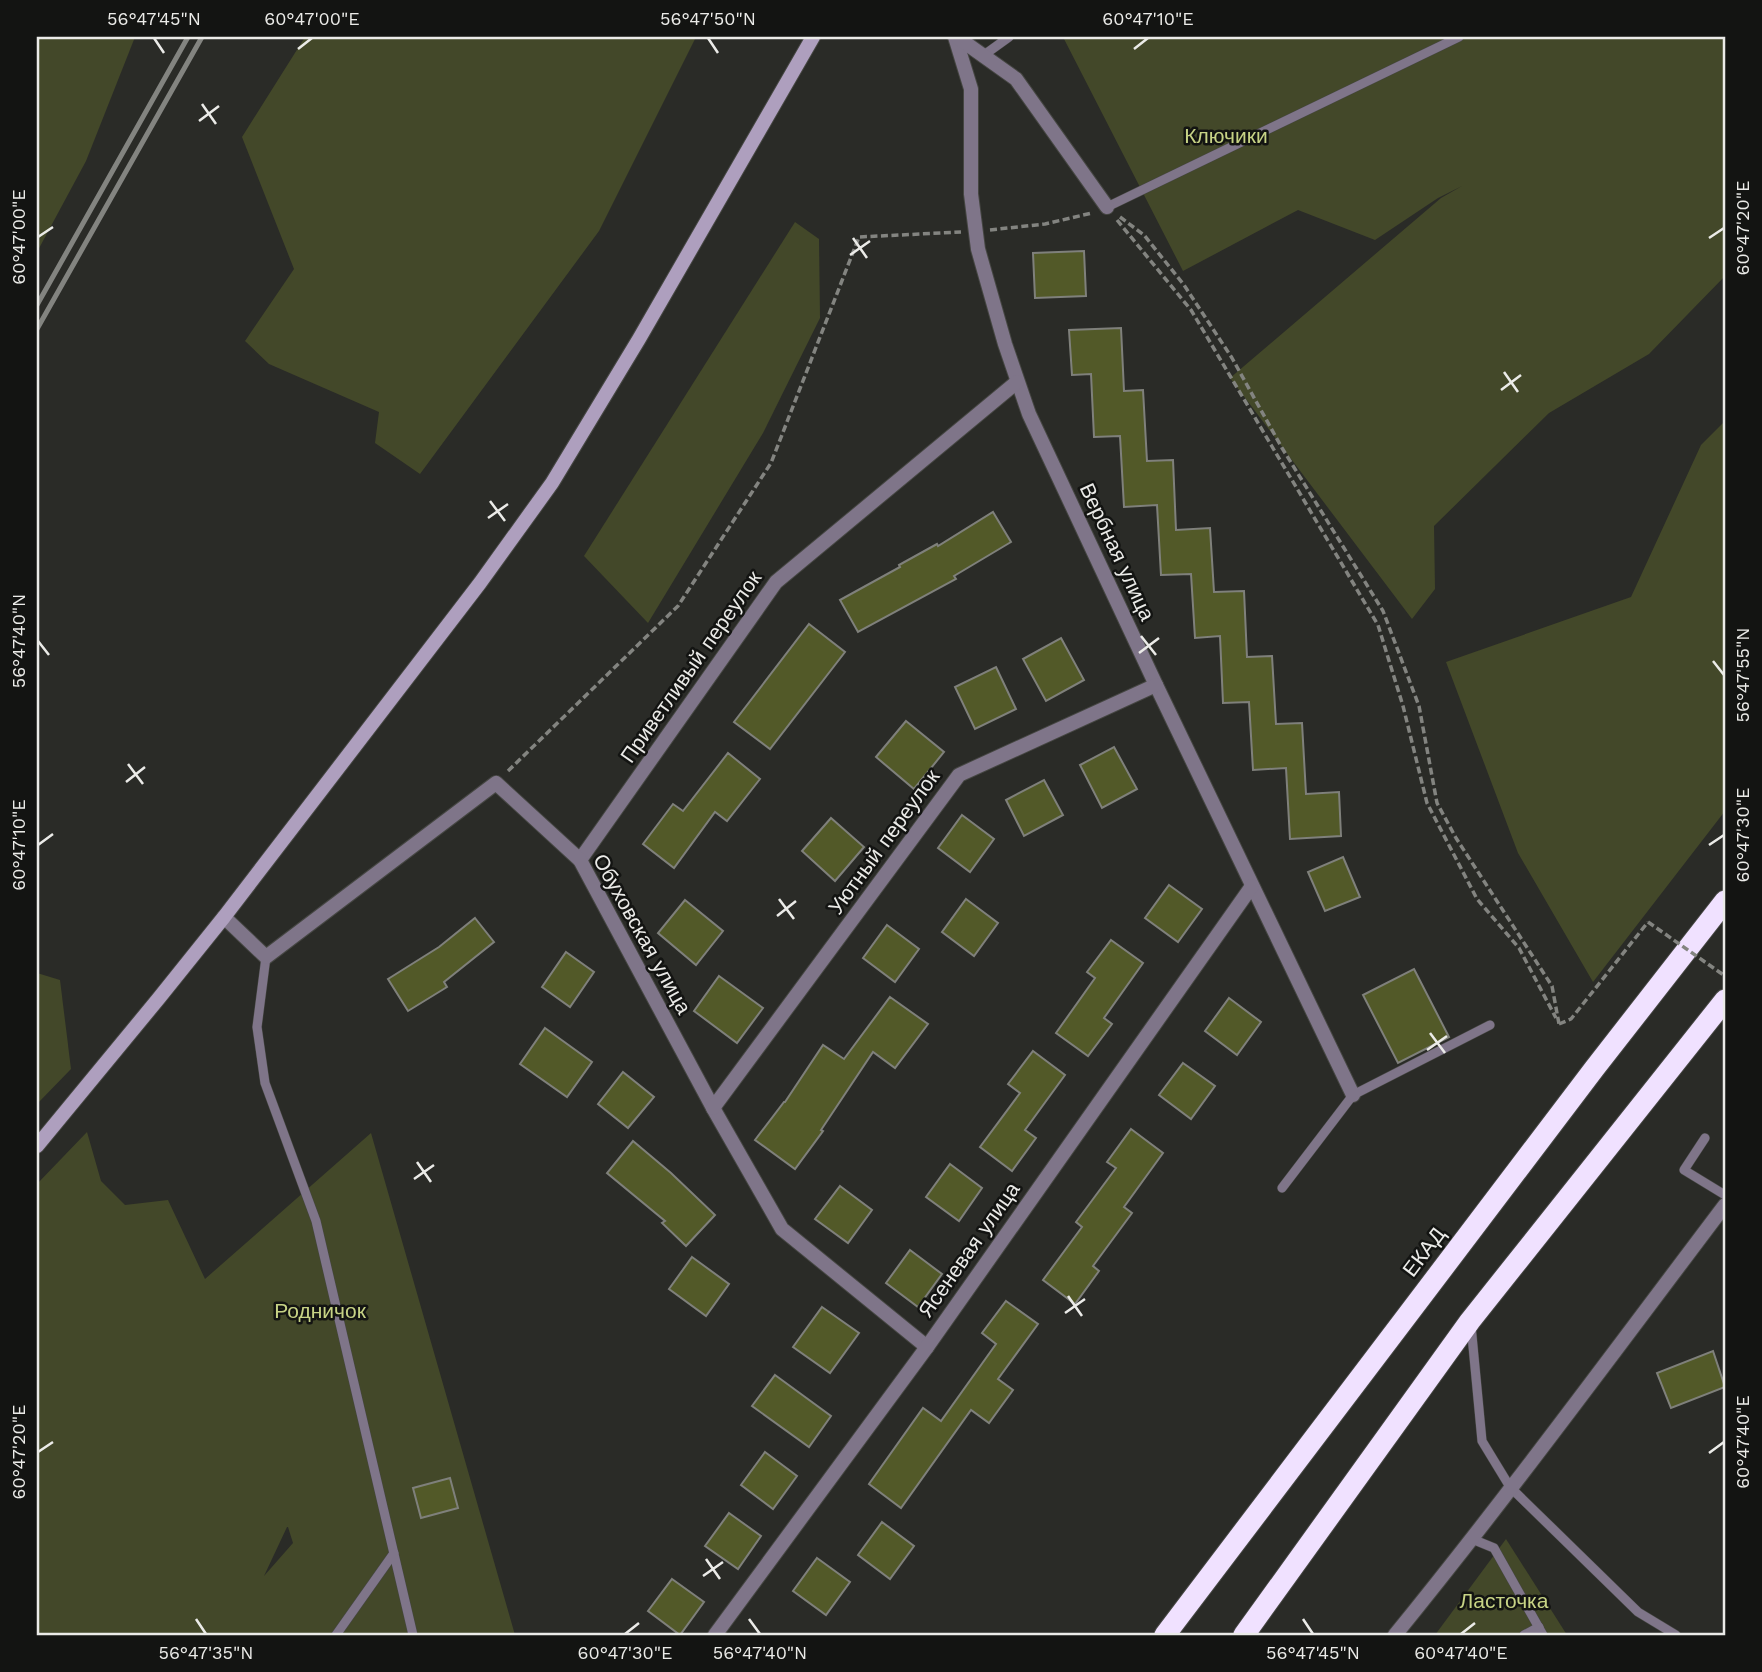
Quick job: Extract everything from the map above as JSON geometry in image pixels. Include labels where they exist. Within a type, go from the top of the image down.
[{"type":"highway","name":"ЕКАД","points":[[1165,1635],[1594,1069],[1725,901]]},
{"type":"highway","points":[[1244,1635],[1470,1321],[1725,1000]]},
{"type":"main road","points":[[37,1146],[223,917],[480,583],[552,483],[639,339],[813,37]]},
{"type":"street","points":[[956,37],[1016,79],[1107,207]]},
{"type":"street","name":"Вербная улица","points":[[956,37],[971,89],[971,194],[978,249],[1029,414],[1353,1095]]},
{"type":"street","name":"Приветливый переулок","points":[[580,860],[776,582],[1017,382]]},
{"type":"street","name":"Уютный переулок","points":[[713,1108],[959,775],[1156,685]]},
{"type":"street","points":[[223,917],[266,957],[496,783]]},
{"type":"street","name":"Обуховская улица","points":[[496,783],[580,860],[713,1108],[782,1229],[927,1347]]},
{"type":"street","name":"Ясеневая улица","points":[[716,1635],[927,1347],[1252,886]]},
{"type":"street","points":[[1395,1635],[1472,1539],[1725,1205]]},
{"type":"lane","points":[[984,55],[1009,37]]},
{"type":"lane","points":[[1107,207],[1459,37]]},
{"type":"lane","points":[[266,957],[257,1027],[265,1083],[316,1220],[413,1635]]},
{"type":"lane","points":[[1282,1188],[1353,1095],[1490,1025]]},
{"type":"lane","points":[[1705,1138],[1684,1170],[1725,1195]]},
{"type":"lane","points":[[1470,1321],[1482,1441],[1510,1487],[1638,1612],[1676,1635]]},
{"type":"lane","points":[[1472,1539],[1494,1548],[1541,1631],[1524,1635]]},
{"type":"lane","points":[[336,1635],[394,1553]]},
{"type":"path","points":[[496,783],[678,606],[771,463],[859,237],[976,231],[1045,224],[1086,215],[1107,207]]},
{"type":"path","points":[[1107,207],[1191,310],[1378,625],[1403,706],[1427,803],[1477,899],[1519,948],[1559,1024]]},
{"type":"path","points":[[1107,207],[1144,235],[1184,285],[1232,358],[1282,448],[1383,611],[1419,706],[1437,803],[1455,838],[1552,986],[1559,1024]]},
{"type":"path","points":[[1559,1024],[1571,1019],[1648,922],[1725,976]]},
{"type":"green space","points":[[37,37],[135,37],[86,161],[37,252]]},
{"type":"green space","points":[[305,37],[696,37],[599,231],[420,474],[375,443],[379,412],[269,364],[245,341],[294,269],[242,137]]},
{"type":"green space","name":"Ключики","points":[[1063,37],[1725,37],[1725,276],[1649,354],[1549,413],[1434,526],[1435,589],[1412,619],[1230,378],[1441,198],[1462,186],[1438,198],[1375,240],[1298,210],[1183,271]]},
{"type":"green space","points":[[795,222],[819,239],[820,318],[763,433],[648,623],[584,556]]},
{"type":"green space","points":[[1725,421],[1725,811],[1593,982],[1518,853],[1446,662],[1631,597],[1701,445]]},
{"type":"green space","points":[[37,973],[60,980],[71,1069],[37,1104]]},
{"type":"green space","name":"Родничок","points":[[87,1132],[101,1181],[125,1205],[168,1200],[205,1279],[371,1133],[515,1635],[37,1635],[37,1184]],"holes":[[[287,1527],[293,1543],[264,1576]]]},
{"type":"green space","name":"Ласточка","points":[[1506,1539],[1567,1635],[1435,1635]]},
{"type":"building","points":[[1084,251],[1086,296],[1035,298],[1033,253]]},
{"type":"building","points":[[1121,328],[1124,391],[1143,390],[1147,461],[1173,460],[1176,530],[1210,528],[1214,592],[1244,591],[1247,657],[1272,656],[1276,724],[1302,723],[1306,794],[1339,792],[1341,836],[1290,839],[1286,768],[1253,770],[1249,702],[1223,703],[1220,636],[1195,638],[1191,574],[1161,575],[1157,505],[1124,507],[1120,436],[1094,437],[1091,374],[1072,375],[1069,330]]},
{"type":"building","points":[[993,512],[1011,542],[954,576],[956,579],[858,632],[840,600]]},
{"type":"building","points":[[809,624],[845,652],[770,749],[734,722]]},
{"type":"building","points":[[1061,638],[1084,680],[1046,701],[1023,659]]},
{"type":"building","points":[[996,667],[1016,709],[975,729],[955,687]]},
{"type":"building","points":[[906,721],[944,752],[914,789],[876,757]]},
{"type":"building","points":[[1114,747],[1137,789],[1102,808],[1080,765]]},
{"type":"building","points":[[728,753],[760,779],[727,821],[715,812],[674,868],[643,844],[673,804],[683,811]]},
{"type":"building","points":[[1044,780],[1063,815],[1024,836],[1006,800]]},
{"type":"building","points":[[962,815],[994,839],[970,872],[938,848]]},
{"type":"building","points":[[831,818],[864,847],[835,881],[802,851]]},
{"type":"building","points":[[1343,857],[1360,897],[1325,911],[1308,872]]},
{"type":"building","points":[[1169,885],[1202,909],[1178,942],[1145,918]]},
{"type":"building","points":[[966,899],[998,923],[974,956],[942,932]]},
{"type":"building","points":[[685,900],[723,931],[696,965],[658,933]]},
{"type":"building","points":[[475,918],[494,942],[444,982],[447,987],[408,1011],[388,979],[439,947]]},
{"type":"building","points":[[887,925],[919,949],[895,982],[863,958]]},
{"type":"building","points":[[1111,940],[1143,963],[1104,1018],[1112,1024],[1088,1056],[1056,1033],[1095,978],[1087,972]]},
{"type":"building","points":[[566,952],[594,972],[570,1007],[542,987]]},
{"type":"building","points":[[1414,969],[1449,1037],[1398,1063],[1363,995]]},
{"type":"building","points":[[719,976],[763,1008],[737,1043],[694,1011]]},
{"type":"building","points":[[890,997],[928,1024],[895,1068],[873,1052],[821,1130],[823,1131],[795,1169],[755,1140],[785,1102],[823,1045],[844,1059]]},
{"type":"building","points":[[1229,998],[1261,1022],[1237,1055],[1205,1031]]},
{"type":"building","points":[[545,1028],[592,1062],[567,1097],[520,1064]]},
{"type":"building","points":[[1033,1051],[1065,1075],[1025,1130],[1036,1138],[1012,1171],[980,1147],[1020,1093],[1008,1084]]},
{"type":"building","points":[[1183,1063],[1215,1086],[1191,1119],[1159,1095]]},
{"type":"building","points":[[623,1072],[654,1097],[628,1128],[598,1104]]},
{"type":"building","points":[[1131,1129],[1163,1153],[1124,1207],[1132,1213],[1093,1266],[1099,1271],[1075,1304],[1043,1280],[1082,1227],[1076,1222],[1116,1168],[1107,1162]]},
{"type":"building","points":[[633,1141],[715,1215],[686,1246],[662,1223],[665,1221],[607,1173]]},
{"type":"building","points":[[950,1164],[982,1188],[959,1221],[926,1197]]},
{"type":"building","points":[[840,1186],[872,1210],[848,1243],[815,1219]]},
{"type":"building","points":[[910,1250],[942,1274],[918,1307],[886,1283]]},
{"type":"building","points":[[692,1257],[729,1284],[706,1316],[669,1289]]},
{"type":"building","points":[[1006,1301],[1038,1324],[998,1379],[1013,1390],[989,1423],[971,1410],[901,1508],[869,1484],[923,1408],[941,1421],[996,1344],[982,1333]]},
{"type":"building","points":[[822,1307],[859,1333],[830,1373],[793,1347]]},
{"type":"building","points":[[1713,1351],[1725,1387],[1671,1408],[1657,1373]]},
{"type":"building","points":[[775,1375],[831,1416],[809,1447],[752,1406]]},
{"type":"building","points":[[765,1452],[797,1476],[773,1509],[741,1485]]},
{"type":"building","points":[[450,1478],[458,1508],[421,1518],[413,1488]]},
{"type":"building","points":[[729,1513],[761,1536],[738,1569],[705,1546]]},
{"type":"building","points":[[882,1522],[914,1546],[890,1579],[858,1555]]},
{"type":"building","points":[[817,1558],[850,1582],[826,1615],[793,1591]]},
{"type":"building","points":[[672,1579],[704,1602],[680,1635],[648,1611]]},
{"type":"railway","points":[[37,305],[188,37]]},
{"type":"railway","points":[[37,329],[202,37]]}]
